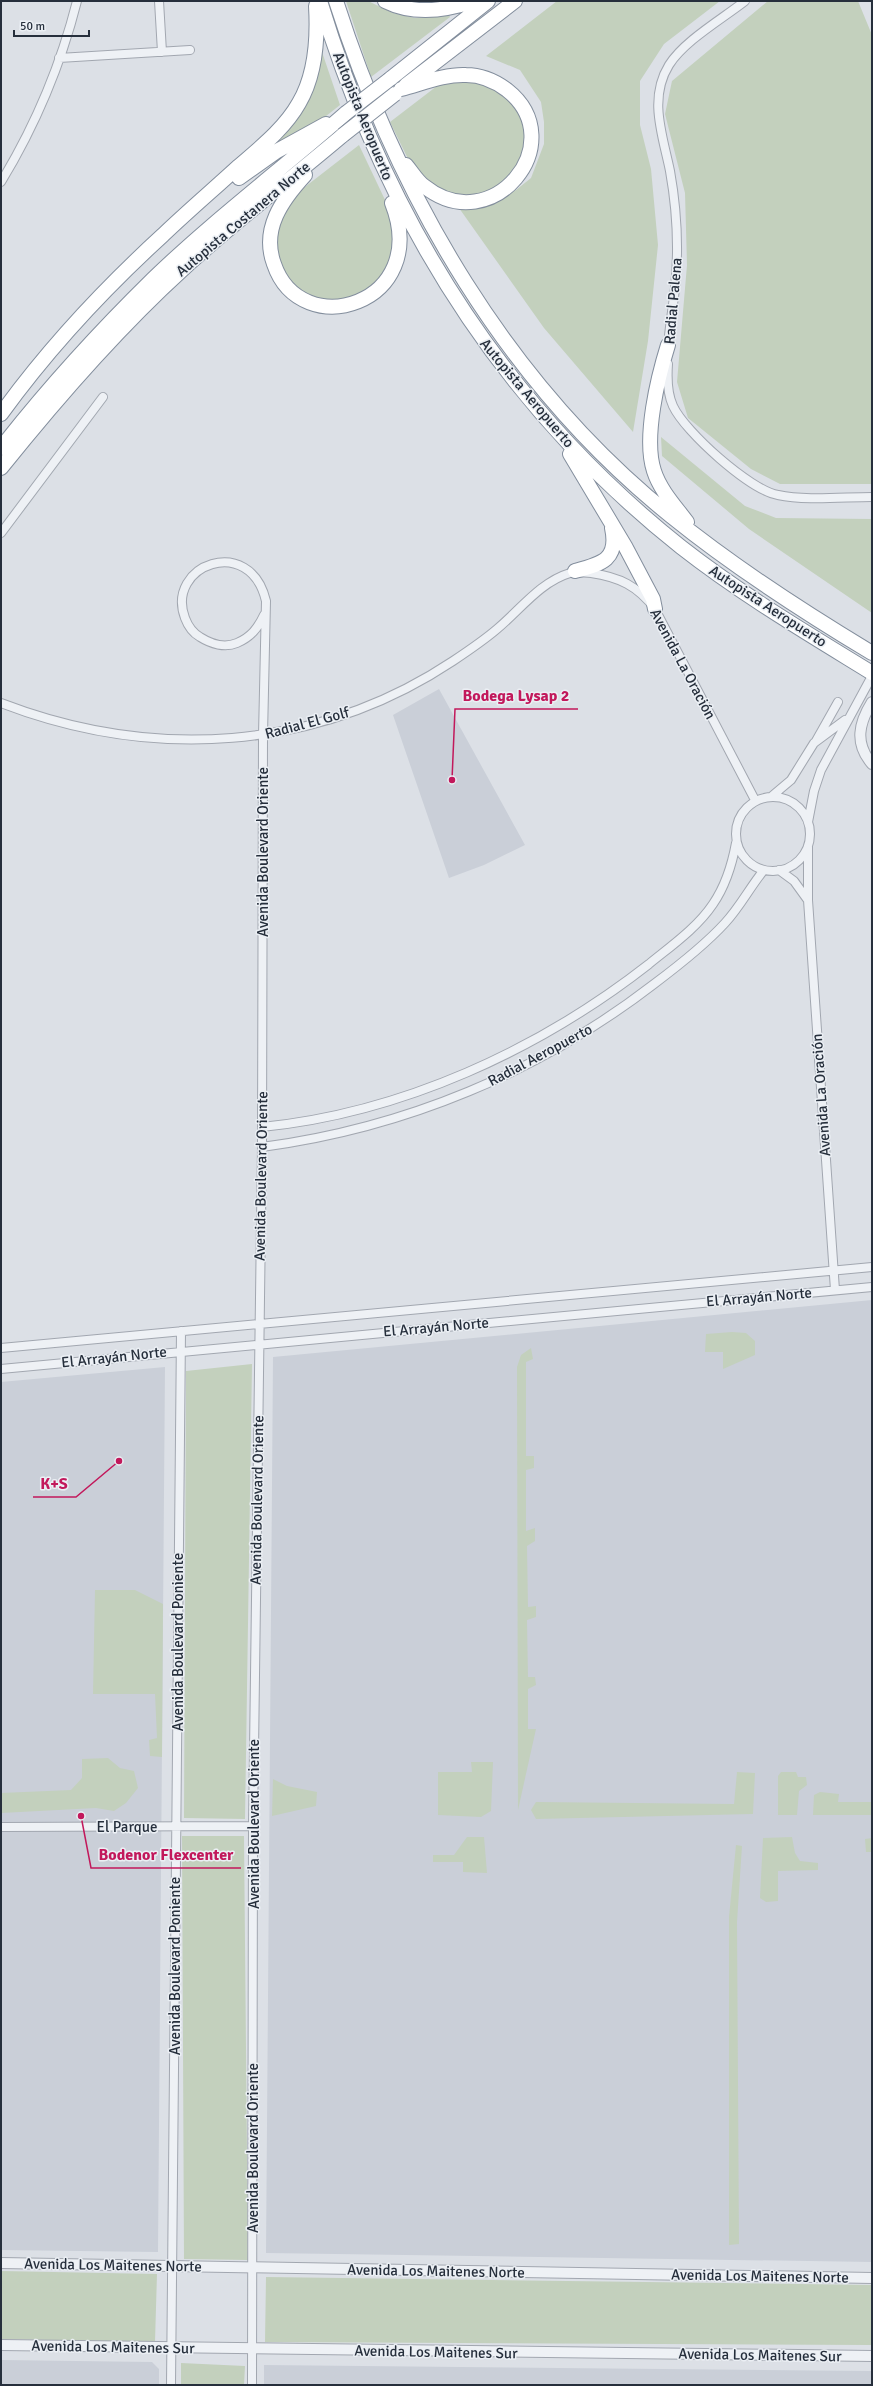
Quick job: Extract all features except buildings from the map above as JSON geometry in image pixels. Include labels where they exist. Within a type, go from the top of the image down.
[{"type":"highway","points":[[1,414],[50,353],[167,231],[267,141],[292,114],[305,91],[313,66],[316,1]]},
{"type":"highway","name":"Autopista Aeropuerto","points":[[320,1],[346,82],[379,161],[423,246],[461,309],[503,367],[550,424],[625,499],[681,547],[772,612],[872,674]]},
{"type":"highway","name":"Autopista Aeropuerto","points":[[336,1],[360,72],[414,194],[450,257],[488,316],[527,369],[560,407],[610,460],[648,496],[700,538],[774,592],[872,653]]},
{"type":"highway","points":[[385,1],[403,8],[419,10],[448,8],[474,1]]},
{"type":"highway","name":"Autopista Costanera Norte","points":[[1,448],[66,370],[154,278],[218,221],[346,113],[488,1]]},
{"type":"highway","name":"Autopista Costanera Norte","points":[[1,468],[66,390],[155,295],[225,232],[341,137],[515,1]]},
{"type":"highway","points":[[389,140],[423,185],[439,196],[455,201],[477,202],[504,191],[521,173],[529,157],[531,137],[527,119],[513,94],[499,84],[473,75],[456,75],[398,92]]},
{"type":"highway","points":[[141,258],[261,161],[346,113]]},
{"type":"highway","points":[[341,137],[286,197],[276,214],[271,231],[271,255],[276,270],[290,290],[304,300],[327,306],[350,304],[373,294],[392,273],[399,254],[399,227],[379,161]]},
{"type":"highway","points":[[668,345],[662,365],[650,429],[652,464],[661,487],[700,538]]},
{"type":"highway","points":[[550,424],[577,464],[625,546],[653,599],[654,609]]},
{"type":"highway","points":[[575,571],[598,565],[608,558],[613,546],[612,525]]},
{"type":"street","points":[[1,182],[33,121],[60,58],[77,1]]},
{"type":"street","points":[[159,1],[162,52]]},
{"type":"street","name":"Radial Palena","points":[[745,1],[675,58],[665,73],[660,88],[658,113],[674,198],[677,238],[676,287],[668,345],[667,381],[670,398],[677,413],[698,437],[744,478],[768,493],[786,496],[872,497]]},
{"type":"street","points":[[60,58],[190,50]]},
{"type":"street","points":[[1,533],[103,397]]},
{"type":"street","points":[[218,562],[231,562],[244,567],[259,582],[266,601],[264,615],[258,628],[248,638],[236,644],[222,645],[208,642],[196,635],[188,624],[183,612],[182,598],[186,585],[194,574],[205,566],[218,562]]},
{"type":"street","name":"Avenida La Oración","points":[[575,571],[619,578],[638,590],[654,609],[755,800]]},
{"type":"street","name":"Radial El Golf","points":[[1,703],[64,723],[140,737],[214,740],[263,735],[304,727],[344,715],[409,688],[481,642],[548,583],[575,571]]},
{"type":"street","name":"Avenida Boulevard Oriente","points":[[252,2385],[253,1826],[262,1147],[264,615]]},
{"type":"street","points":[[808,822],[796,805],[782,798],[772,796],[755,800],[746,807],[738,820],[735,831],[736,843],[747,860],[764,870],[779,870],[795,864],[808,847],[810,837],[808,822],[814,791],[821,770],[872,674]]},
{"type":"street","points":[[772,796],[791,780],[838,702]]},
{"type":"street","points":[[872,702],[862,720],[860,736],[864,754],[872,764]]},
{"type":"street","points":[[814,743],[837,727],[853,710]]},
{"type":"street","name":"Radial Aeropuerto","points":[[262,1127],[342,1113],[407,1094],[489,1062],[557,1026],[638,972],[698,922],[712,905],[724,884],[736,843]]},
{"type":"street","name":"Avenida La Oración","points":[[808,847],[808,900],[835,1290]]},
{"type":"street","name":"Radial Aeropuerto","points":[[262,1147],[344,1132],[402,1116],[477,1089],[559,1048],[630,1002],[679,964],[725,923],[764,870]]},
{"type":"street","points":[[779,870],[794,881],[808,900]]},
{"type":"street","name":"El Arrayán Norte","points":[[1,1348],[872,1267]]},
{"type":"street","name":"El Arrayán Norte","points":[[1,1369],[872,1286]]},
{"type":"street","name":"Avenida Boulevard Poniente","points":[[171,2385],[181,1331]]},
{"type":"street","name":"El Parque","points":[[1,1827],[253,1826]]},
{"type":"street","name":"Avenida Los Maitenes Norte","points":[[1,2263],[872,2278]]},
{"type":"street","name":"Avenida Los Maitenes Sur","points":[[1,2346],[872,2356]]},
{"type":"shaded area","points":[[439,689],[525,845],[484,865],[449,878],[393,715]]},
{"type":"shaded area","points":[[872,1300],[872,2262],[266,2253],[273,1357]]},
{"type":"shaded area","points":[[165,1367],[158,2252],[1,2250],[1,1382]]},
{"type":"shaded area","points":[[1,2360],[152,2362],[159,2369],[159,2385],[1,2385]]},
{"type":"shaded area","points":[[264,2365],[872,2371],[872,2385],[264,2385]]},
{"type":"green space","points":[[346,1],[368,1],[393,13],[415,18],[449,15],[450,17],[371,77]]},
{"type":"green space","points":[[557,1],[720,1],[664,44],[640,81],[640,125],[651,169],[658,245],[648,341],[633,432],[544,328],[459,208],[499,200],[516,190],[531,178],[544,144],[544,122],[541,102],[520,70],[486,56]]},
{"type":"green space","points":[[768,1],[858,1],[872,35],[872,484],[780,484],[751,469],[688,418],[677,382],[687,265],[685,193],[665,114],[672,81]]},
{"type":"green space","points":[[322,52],[340,105],[311,128],[272,150],[270,145]]},
{"type":"green space","points":[[459,79],[502,90],[527,125],[524,161],[490,195],[456,198],[430,186],[410,163],[390,122],[437,86]]},
{"type":"green space","points":[[359,145],[386,202],[396,247],[381,282],[344,303],[313,299],[299,290],[282,270],[279,263],[276,240],[281,214],[301,190]]},
{"type":"green space","points":[[661,437],[745,506],[776,518],[872,519],[872,613],[749,529],[662,456]]},
{"type":"green space","points":[[732,1332],[746,1333],[755,1341],[755,1355],[723,1369],[723,1352],[705,1352],[706,1334]]},
{"type":"green space","points":[[531,1348],[533,1359],[526,1362],[526,1456],[534,1456],[534,1468],[526,1470],[526,1531],[535,1528],[535,1541],[527,1546],[528,1607],[536,1606],[536,1617],[527,1620],[528,1677],[535,1677],[536,1685],[528,1689],[528,1729],[536,1729],[518,1810],[517,1367],[521,1355]]},
{"type":"green space","points":[[252,1364],[245,1819],[184,1818],[186,1371]]},
{"type":"green space","points":[[95,1590],[135,1590],[163,1604],[162,1757],[150,1756],[149,1740],[157,1738],[155,1694],[93,1694]]},
{"type":"green space","points":[[108,1758],[120,1768],[134,1771],[138,1788],[126,1803],[114,1811],[96,1808],[1,1813],[1,1793],[71,1790],[82,1778],[82,1759]]},
{"type":"green space","points":[[471,1762],[493,1762],[491,1811],[481,1817],[438,1815],[438,1772],[472,1772]]},
{"type":"green space","points":[[737,1772],[755,1773],[753,1814],[536,1819],[531,1810],[536,1802],[734,1804]]},
{"type":"green space","points":[[781,1772],[796,1772],[798,1777],[806,1777],[807,1785],[799,1791],[797,1815],[778,1815],[778,1776]]},
{"type":"green space","points":[[273,1779],[287,1786],[317,1792],[316,1806],[272,1816]]},
{"type":"green space","points":[[820,1792],[839,1794],[838,1802],[872,1802],[872,1815],[813,1815],[814,1795]]},
{"type":"green space","points":[[182,1836],[244,1836],[248,2260],[184,2259]]},
{"type":"green space","points":[[467,1837],[484,1837],[487,1873],[463,1872],[463,1862],[433,1862],[433,1855],[454,1855]]},
{"type":"green space","points":[[792,1837],[795,1853],[800,1861],[818,1863],[818,1870],[778,1871],[778,1901],[766,1902],[760,1898],[763,1838]]},
{"type":"green space","points":[[872,1838],[872,1852],[866,1852],[865,1839]]},
{"type":"green space","points":[[736,1845],[742,1846],[737,1922],[739,2244],[729,2245],[729,1917]]},
{"type":"green space","points":[[1,2271],[157,2274],[155,2342],[1,2339]]},
{"type":"green space","points":[[266,2277],[872,2285],[872,2345],[265,2342]]},
{"type":"green space","points":[[181,2363],[245,2366],[244,2385],[181,2385]]},
{"type":"place","name":"Bodega Lysap 2","points":[[452,780]]},
{"type":"place","name":"K+S","points":[[119,1461]]},
{"type":"place","name":"Bodenor Flexcenter","points":[[81,1816]]}]
